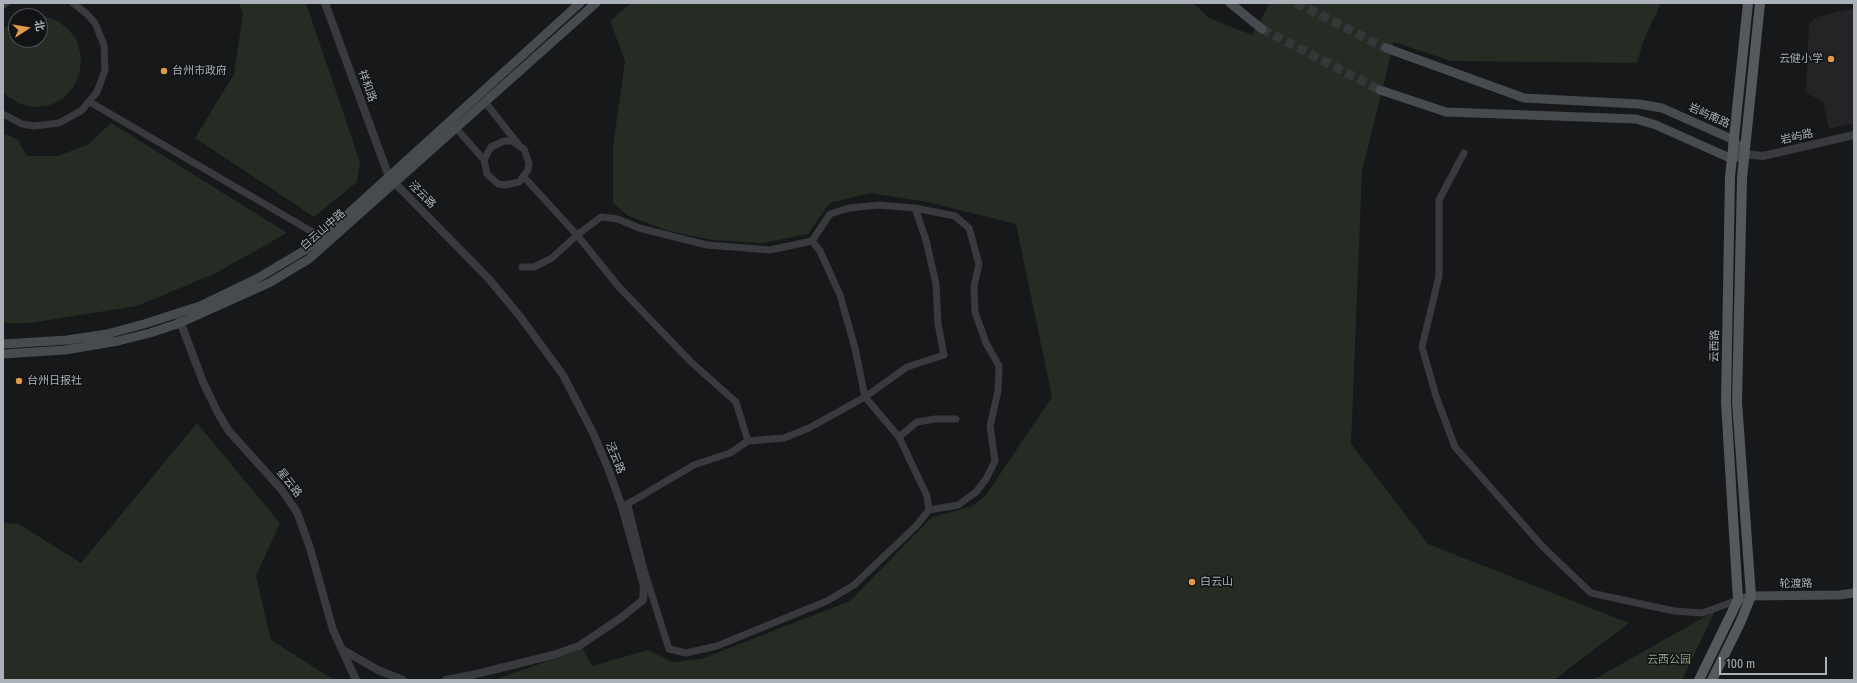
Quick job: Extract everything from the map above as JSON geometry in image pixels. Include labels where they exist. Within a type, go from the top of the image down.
[{"type":"main road","name":"白云山中路","points":[[3,354],[65,350],[118,341],[180,322],[269,283],[309,259],[580,3]]},
{"type":"main road","name":"白云山中路","points":[[3,344],[67,340],[107,334],[200,306],[258,278],[305,250],[456,128],[596,3]]},
{"type":"main road","points":[[1230,3],[1262,29]]},
{"type":"main road","name":"云西路","points":[[1699,680],[1738,600],[1726,402],[1732,159],[1748,3]]},
{"type":"main road","points":[[1712,680],[1741,621],[1751,596],[1738,402],[1742,178],[1760,3]]},
{"type":"main road","name":"岩屿南路","points":[[1386,48],[1524,98],[1639,104],[1662,108],[1734,140],[1744,154]]},
{"type":"main road","points":[[1380,90],[1446,112],[1636,119],[1656,125],[1732,159],[1744,154]]},
{"type":"main road","name":"轮渡路","points":[[1738,600],[1751,596],[1839,595],[1854,593]]},
{"type":"street","points":[[3,114],[22,124],[47,126],[71,118],[90,102],[100,87],[105,70],[104,45],[95,23],[87,14],[73,3]]},
{"type":"street","name":"祥和路","points":[[325,3],[392,180]]},
{"type":"street","points":[[90,102],[321,237]]},
{"type":"street","points":[[485,102],[518,144],[524,149],[529,163],[524,177],[512,184],[498,184],[487,174],[484,160],[486,153],[497,142],[512,141],[518,144]]},
{"type":"street","points":[[456,128],[484,160]]},
{"type":"street","name":"岩屿路","points":[[1744,154],[1763,156],[1854,135]]},
{"type":"street","points":[[1464,153],[1439,200],[1440,276],[1422,347],[1436,396],[1456,447],[1543,547],[1591,593],[1674,611],[1702,613],[1738,600]]},
{"type":"street","points":[[524,177],[577,235],[619,287],[691,362],[736,402],[748,441]]},
{"type":"street","name":"泾云路","points":[[392,180],[489,280],[522,319],[563,375],[593,433],[625,506],[644,586],[643,600],[622,618],[578,646],[553,655],[446,680]]},
{"type":"street","points":[[522,267],[534,267],[552,258],[577,235],[601,217],[618,219],[639,228],[707,245],[770,250],[812,241],[830,214],[850,208],[879,204],[915,208],[954,216],[969,228],[980,264],[974,286],[975,312],[986,343],[1000,366],[998,391],[990,426],[995,460],[986,480],[976,492],[958,504],[929,510],[916,526],[854,585],[834,597],[773,625],[717,646],[686,653],[669,649],[625,506],[694,465],[730,453],[748,441],[784,438],[809,428],[865,397],[907,367],[944,355],[938,324],[936,284],[926,240],[915,208]]},
{"type":"street","points":[[812,241],[820,251],[840,295],[855,348],[865,397],[899,437],[927,496],[929,510]]},
{"type":"street","name":"星云路","points":[[176,313],[203,382],[217,412],[228,430],[281,489],[297,512],[310,548],[332,630],[343,650],[356,680]]},
{"type":"street","points":[[899,437],[917,422],[935,419],[956,419]]},
{"type":"street","points":[[343,650],[378,670],[403,680]]},
{"type":"shaded area","name":"云健小学","points":[[1854,8],[1854,123],[1829,129],[1823,102],[1806,93],[1809,24],[1817,17]]},
{"type":"green space","points":[[239,3],[306,3],[360,162],[357,182],[314,217],[195,138],[234,74],[243,14]]},
{"type":"green space","points":[[631,3],[1193,3],[1209,18],[1252,35],[1270,3],[1661,3],[1643,42],[1637,63],[1451,61],[1394,42],[1362,171],[1351,444],[1428,544],[1629,623],[1554,680],[493,680],[583,649],[592,666],[648,650],[673,662],[701,659],[850,601],[932,517],[973,506],[986,495],[1052,397],[1016,224],[927,202],[870,193],[830,203],[808,234],[763,243],[712,240],[669,231],[628,216],[613,203],[613,146],[625,61],[610,21]]},
{"type":"green space","points":[[48,17],[58,21],[69,30],[77,41],[81,56],[80,72],[74,86],[64,98],[50,105],[35,107],[20,104],[3,93],[3,29],[8,26],[8,48],[48,48]]},
{"type":"green space","points":[[111,123],[287,233],[214,274],[137,306],[30,323],[3,323],[3,133],[18,140],[27,156],[58,156],[89,144]]},
{"type":"green space","points":[[197,423],[280,523],[256,576],[271,640],[334,680],[3,680],[3,523],[19,524],[81,563]]},
{"type":"green space","name":"云西公园","points":[[1715,611],[1682,680],[1593,680]]},
{"type":"tunnel","points":[[1296,3],[1386,48]]},
{"type":"tunnel","points":[[1262,29],[1380,90]]},
{"type":"place","name":"云健小学","points":[[1831,59]]},
{"type":"place","name":"台州市政府","points":[[164,71]]},
{"type":"place","name":"台州日报社","points":[[19,381]]},
{"type":"place","name":"白云山","points":[[1192,582]]}]
